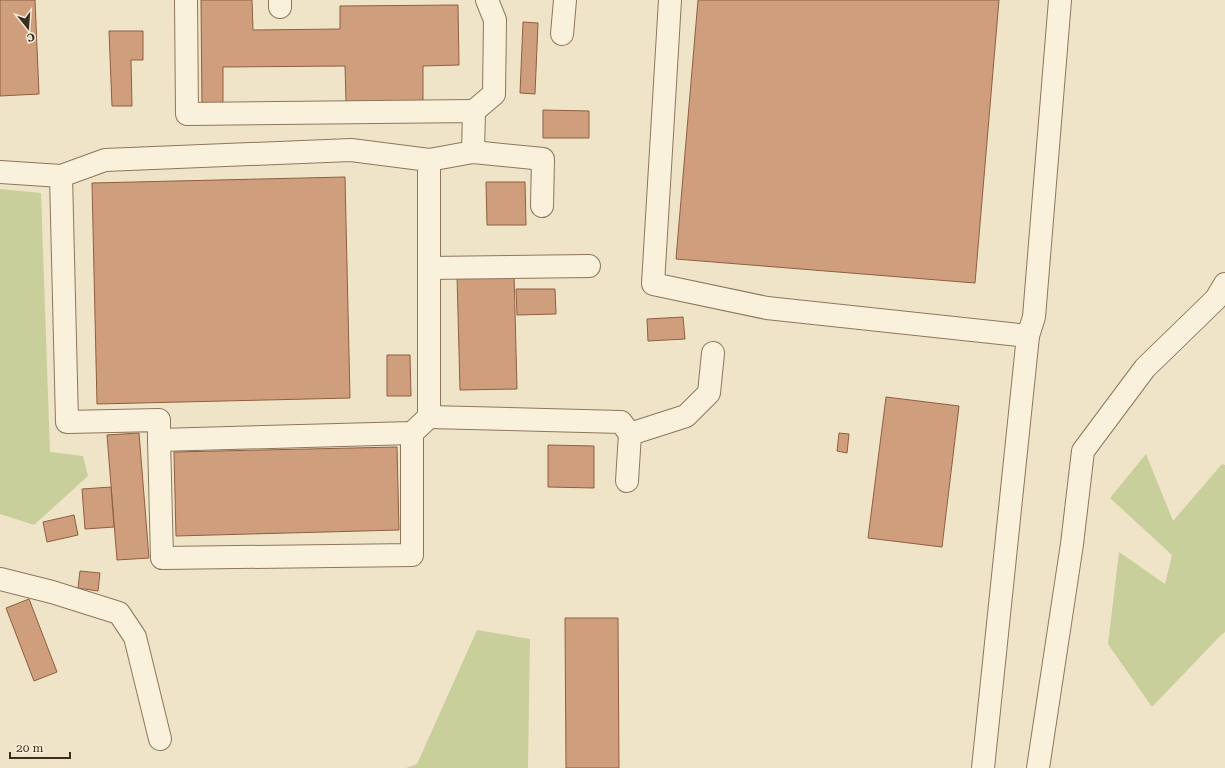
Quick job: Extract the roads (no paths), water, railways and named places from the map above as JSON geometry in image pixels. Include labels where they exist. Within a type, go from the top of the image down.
[{"type":"lane","points":[[186,0],[187,114],[474,111],[494,94],[495,20],[487,0]]},
{"type":"lane","points":[[562,34],[565,0]]},
{"type":"lane","points":[[670,0],[653,284],[767,308],[1028,336]]},
{"type":"lane","points":[[982,768],[1028,336],[1034,317],[1060,0]]},
{"type":"lane","points":[[473,152],[474,111]]},
{"type":"lane","points":[[0,172],[61,176],[105,160],[351,150],[429,160],[473,152],[543,159],[542,206]]},
{"type":"lane","points":[[429,160],[429,417]]},
{"type":"lane","points":[[61,176],[67,422],[158,420],[162,558],[412,555],[412,433]]},
{"type":"lane","points":[[429,268],[589,266]]},
{"type":"lane","points":[[1038,768],[1072,544],[1083,451],[1145,368],[1216,299],[1225,284]]},
{"type":"lane","points":[[630,434],[686,416],[709,393],[713,353]]},
{"type":"lane","points":[[159,440],[412,433],[429,417],[620,422],[630,434],[626,481]]},
{"type":"lane","points":[[0,579],[52,592],[119,613],[135,637],[160,739]]}]
